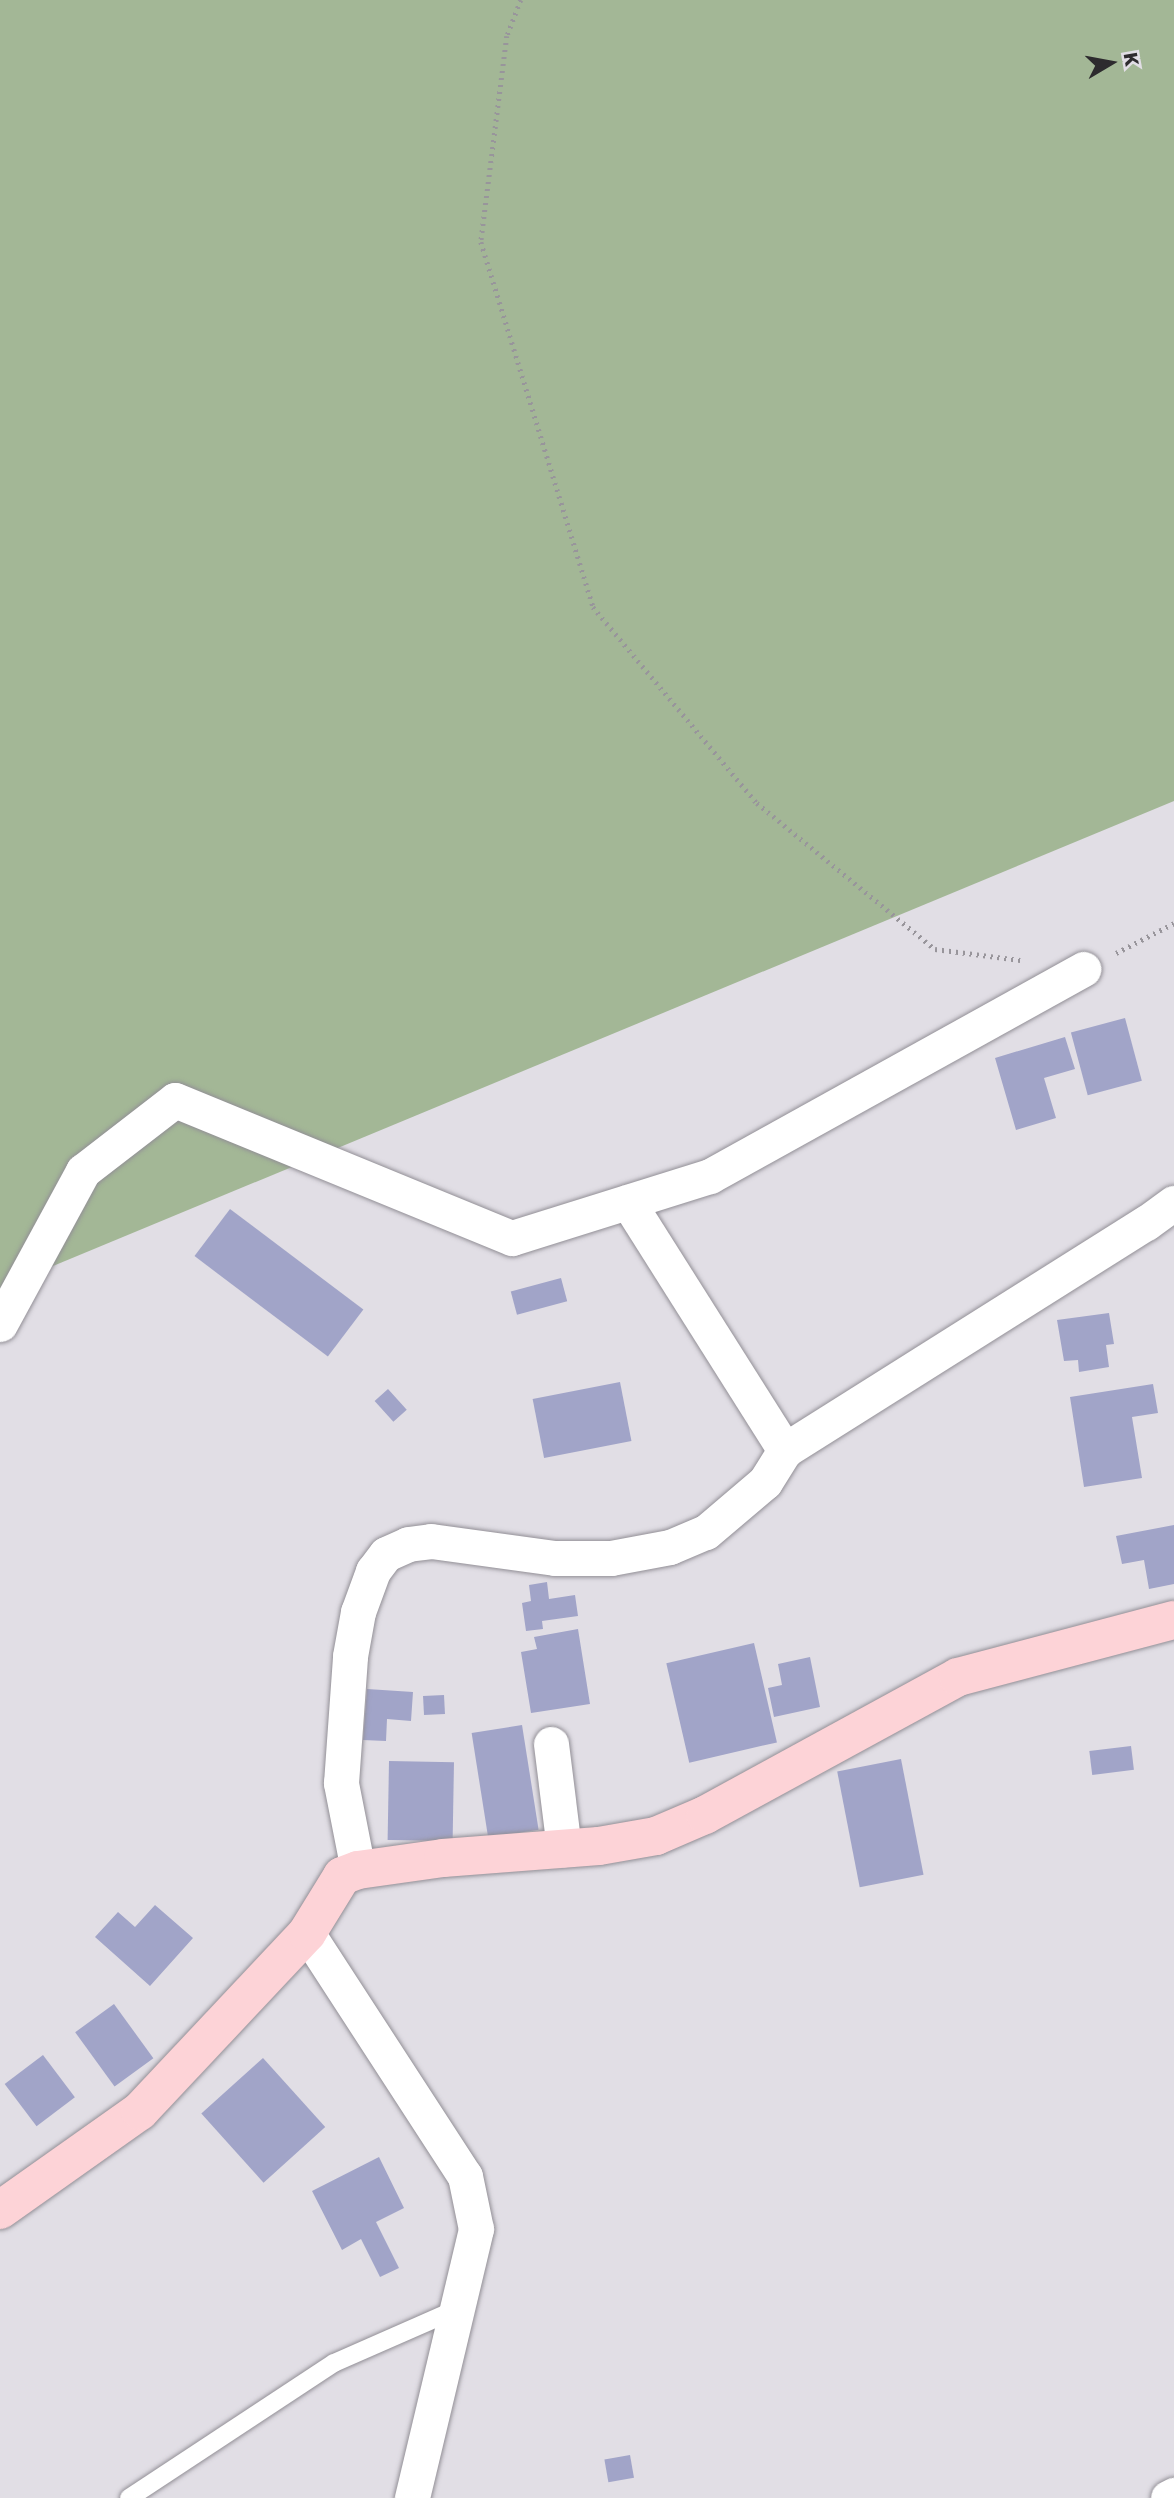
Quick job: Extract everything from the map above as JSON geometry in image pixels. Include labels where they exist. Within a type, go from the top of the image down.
[{"type":"street","points":[[0,1324],[83,1171],[175,1100],[512,1238],[710,1177],[1083,969]]},
{"type":"street","points":[[628,1202],[785,1450]]},
{"type":"street","points":[[358,1870],[341,1783],[350,1656],[358,1612],[373,1570],[386,1554],[408,1544],[430,1541],[555,1558],[611,1558],[670,1547],[706,1532],[738,1508],[765,1482],[785,1450],[1174,1203]]},
{"type":"street","points":[[0,2210],[140,2111],[307,1933],[342,1876],[358,1870],[443,1858],[564,1849],[656,1836],[705,1815],[958,1677],[1174,1620]]},
{"type":"street","points":[[551,1745],[564,1849]]},
{"type":"street","points":[[307,1933],[465,2176],[476,2229],[412,2498]]},
{"type":"street","points":[[1168,2498],[1174,2495]]},
{"type":"lane","points":[[129,2498],[334,2363],[457,2309]]},
{"type":"path","points":[[521,0],[507,36],[481,242],[593,607],[757,803],[935,949],[1083,969],[1174,923]]},
{"type":"green space","points":[[0,0],[1174,0],[1174,801],[0,1288]]},
{"type":"building","points":[[1125,1018],[1142,1081],[1088,1095],[1071,1032]]},
{"type":"building","points":[[1065,1037],[1075,1069],[1044,1078],[1056,1118],[1016,1130],[995,1058]]},
{"type":"building","points":[[230,1209],[363,1310],[328,1357],[194,1256]]},
{"type":"building","points":[[561,1278],[567,1301],[517,1315],[511,1291]]},
{"type":"building","points":[[1109,1313],[1114,1344],[1106,1345],[1109,1367],[1079,1372],[1078,1360],[1064,1361],[1057,1320]]},
{"type":"building","points":[[620,1382],[631,1441],[544,1458],[533,1399]]},
{"type":"building","points":[[1153,1384],[1158,1413],[1132,1417],[1142,1478],[1084,1487],[1070,1397]]},
{"type":"building","points":[[388,1389],[407,1410],[393,1422],[375,1401]]},
{"type":"building","points":[[1174,1525],[1174,1584],[1149,1589],[1144,1560],[1122,1564],[1116,1536]]},
{"type":"building","points":[[547,1582],[549,1599],[575,1595],[578,1616],[542,1621],[543,1629],[526,1631],[522,1603],[531,1601],[529,1585]]},
{"type":"building","points":[[578,1629],[590,1704],[531,1713],[521,1652],[537,1649],[534,1637]]},
{"type":"building","points":[[754,1643],[777,1742],[689,1763],[666,1663]]},
{"type":"building","points":[[810,1657],[820,1707],[774,1717],[768,1688],[782,1685],[778,1664]]},
{"type":"building","points":[[367,1689],[413,1692],[411,1721],[387,1719],[386,1741],[363,1740]]},
{"type":"building","points":[[444,1695],[445,1714],[424,1715],[423,1696]]},
{"type":"building","points":[[522,1725],[539,1830],[488,1838],[472,1733]]},
{"type":"building","points":[[1131,1746],[1134,1770],[1092,1775],[1089,1751]]},
{"type":"building","points":[[901,1759],[924,1875],[860,1887],[837,1771]]},
{"type":"building","points":[[389,1761],[454,1762],[453,1841],[388,1840]]},
{"type":"building","points":[[155,1905],[193,1938],[150,1986],[95,1937],[118,1912],[135,1927]]},
{"type":"building","points":[[114,2004],[153,2058],[115,2086],[75,2032]]},
{"type":"building","points":[[43,2055],[75,2097],[37,2126],[5,2084]]},
{"type":"building","points":[[263,2058],[325,2127],[264,2183],[201,2114]]},
{"type":"building","points":[[379,2157],[404,2208],[376,2222],[399,2268],[380,2277],[361,2239],[342,2250],[312,2191]]},
{"type":"building","points":[[630,2455],[634,2478],[608,2482],[604,2460]]}]
